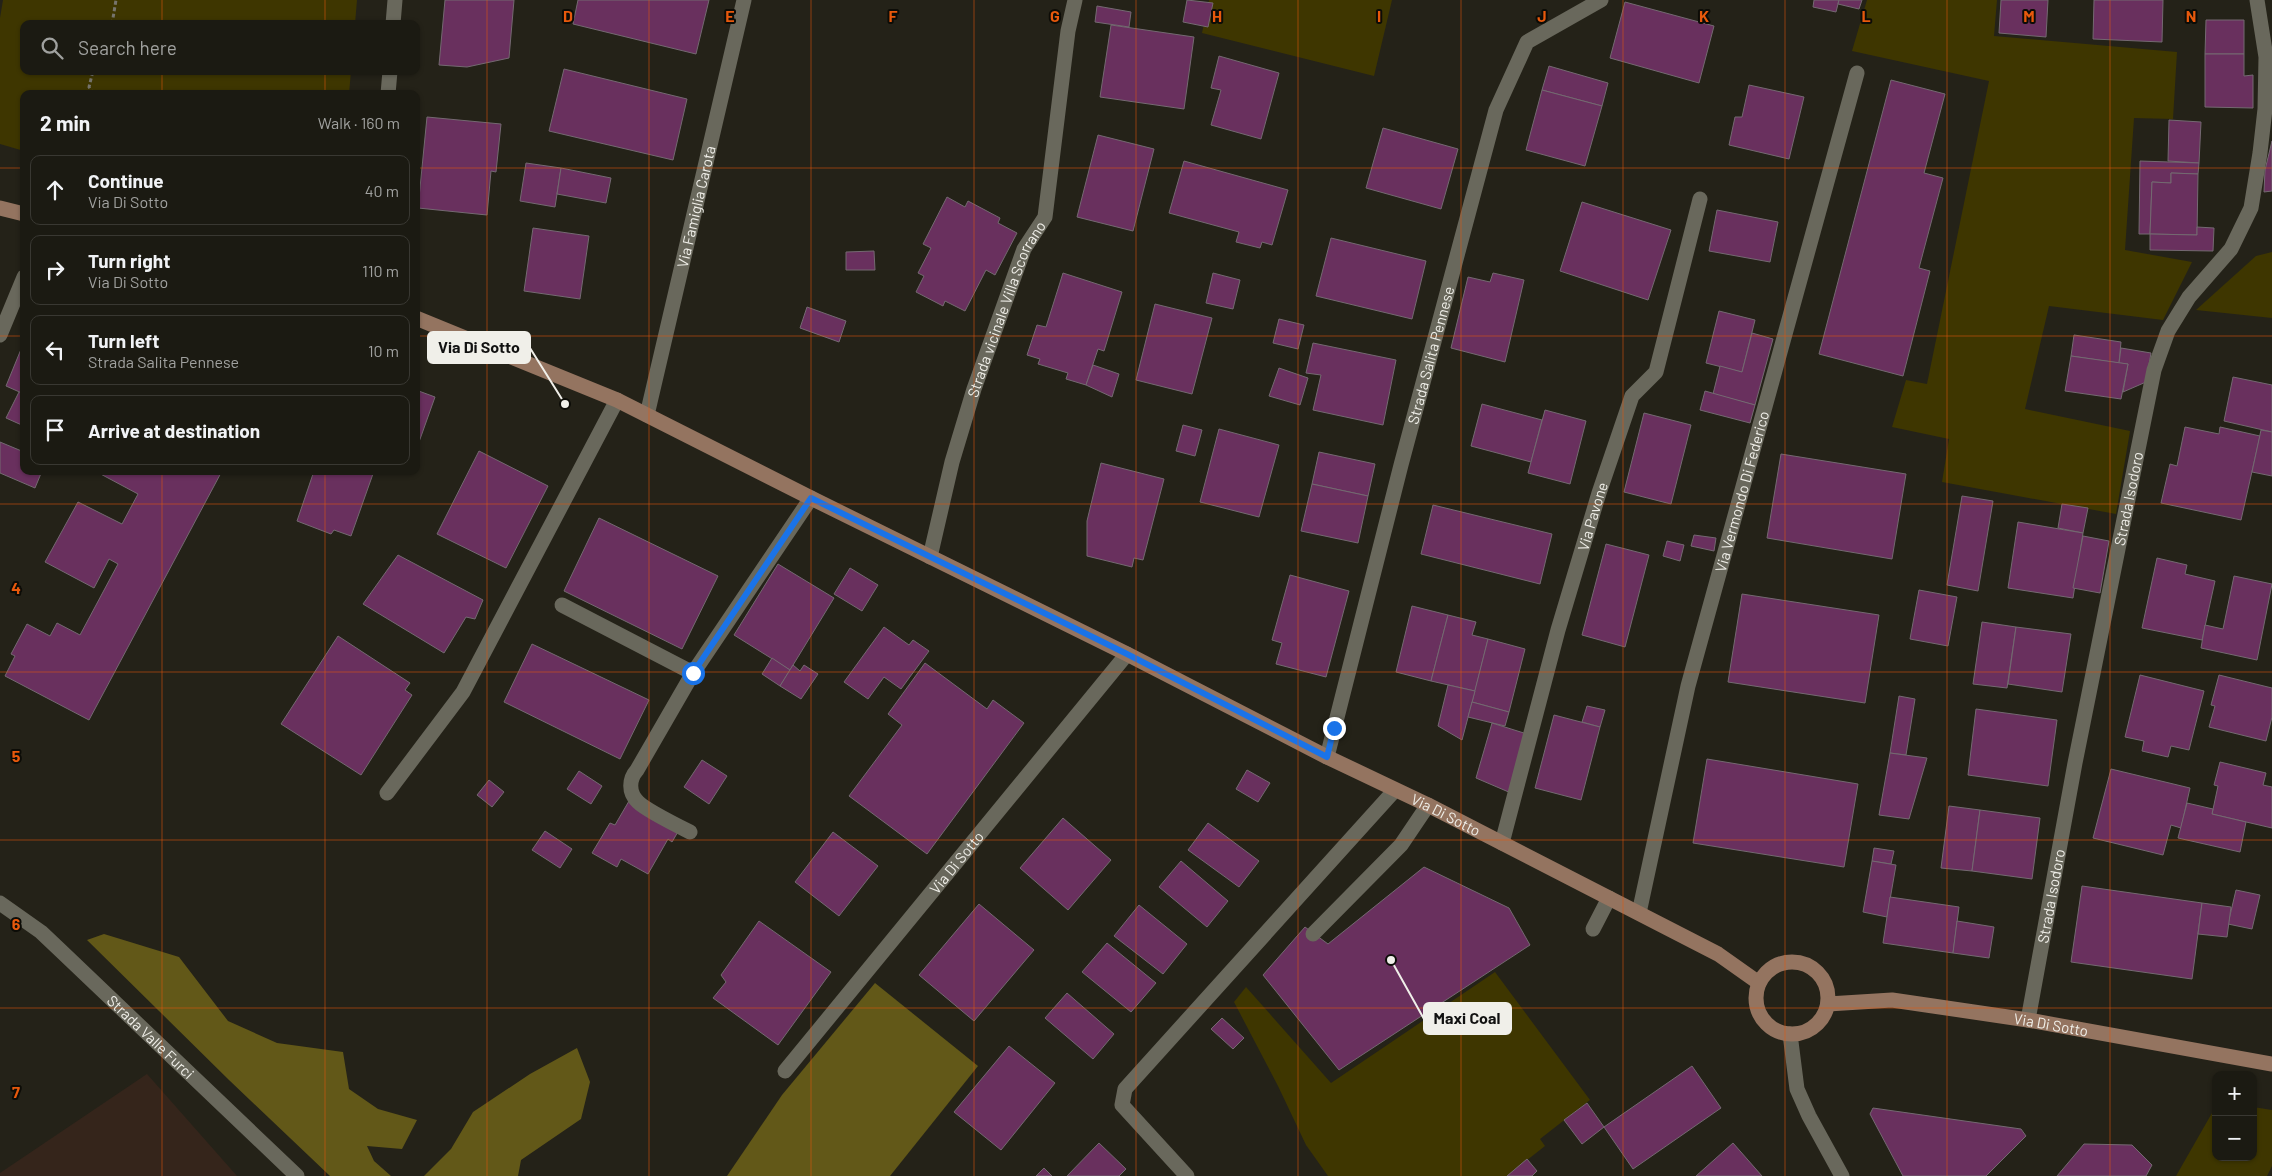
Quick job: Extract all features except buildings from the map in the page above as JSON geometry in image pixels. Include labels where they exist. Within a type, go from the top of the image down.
[{"type":"street","points":[[393,20],[395,0]]},
{"type":"street","name":"Via Famiglia Carota","points":[[647,415],[744,0]]},
{"type":"street","name":"Strada vicinale Villa Scorrano","points":[[930,557],[952,462],[974,388],[1024,249],[1045,217],[1068,32],[1075,0]]},
{"type":"street","name":"Strada Salita Pennese","points":[[1327,757],[1404,456],[1496,110],[1527,42],[1601,0]]},
{"type":"street","name":"Strada Isodoro","points":[[2028,1020],[2075,763],[2154,370],[2168,331],[2189,297],[2231,249],[2251,208],[2265,109],[2266,57],[2257,0]]},
{"type":"street","name":"Via Vermondo Di Federico","points":[[1638,913],[1688,686],[1858,74]]},
{"type":"street","points":[[388,90],[390,75]]},
{"type":"street","name":"Via Pavone","points":[[1502,844],[1558,630],[1599,493],[1632,396],[1656,372],[1700,199]]},
{"type":"street","points":[[0,208],[20,213]]},
{"type":"street","points":[[0,335],[20,287]]},
{"type":"street","name":"Via Di Sotto","points":[[420,320],[617,400],[1127,654],[1327,757],[1428,805],[1718,954],[1759,983]]},
{"type":"street","points":[[387,793],[463,692],[617,400]]},
{"type":"street","points":[[690,832],[638,802],[630,785],[631,776],[637,770],[693,673],[811,498]]},
{"type":"street","points":[[562,605],[693,673]]},
{"type":"street","name":"Via Di Sotto","points":[[785,1071],[1127,654]]},
{"type":"street","points":[[1187,1176],[1122,1105],[1124,1089],[1395,790]]},
{"type":"street","points":[[1313,934],[1401,845],[1428,805]]},
{"type":"street","points":[[1593,929],[1609,898]]},
{"type":"street","name":"Strada Valle Furci","points":[[0,904],[53,944],[297,1176]]},
{"type":"street","points":[[1786,962],[1809,965],[1825,981],[1828,1004],[1819,1023],[1806,1032],[1790,1034],[1778,1031],[1769,1026],[1761,1016],[1756,1000],[1759,983],[1765,973],[1786,962]]},
{"type":"street","name":"Via Di Sotto","points":[[1828,1004],[1892,1000],[2028,1020],[2272,1064]]},
{"type":"street","points":[[1790,1034],[1797,1089],[1809,1116],[1842,1176]]},
{"type":"path","points":[[113,20],[116,0]]},
{"type":"path","points":[[90,90],[88,87],[92,75]]},
{"type":"shaded area","points":[[3,0],[357,0],[355,20],[20,20],[20,75],[351,75],[349,90],[20,90],[20,150],[0,144],[0,18]]},
{"type":"shaded area","points":[[1209,0],[1392,0],[1374,76],[1202,33]]},
{"type":"shaded area","points":[[1867,0],[1997,0],[1994,36],[2177,52],[2173,119],[2134,118],[2125,250],[2192,262],[2163,320],[2049,306],[2025,409],[2130,431],[2116,514],[1942,482],[1949,439],[1892,427],[1906,380],[1927,384],[1989,81],[1852,51]]},
{"type":"shaded area","points":[[2272,252],[2272,318],[2196,310],[2256,256]]},
{"type":"shaded area","points":[[104,934],[179,957],[228,1021],[277,1043],[343,1052],[349,1089],[378,1109],[417,1120],[402,1149],[367,1146],[374,1161],[391,1176],[330,1176],[87,940]]},
{"type":"shaded area","points":[[1495,972],[1590,1100],[1540,1139],[1545,1146],[1507,1176],[1328,1176],[1306,1145],[1278,1086],[1234,1002],[1246,987],[1331,1083]]},
{"type":"shaded area","points":[[875,983],[978,1066],[890,1176],[727,1176],[782,1095]]},
{"type":"shaded area","points":[[577,1048],[590,1082],[581,1119],[521,1160],[518,1176],[424,1176],[451,1149],[473,1112],[530,1074]]},
{"type":"shaded area","points":[[147,1074],[237,1176],[0,1176],[0,1173]]},
{"type":"shaded area","points":[[2257,1108],[2272,1110],[2272,1166],[2267,1176],[2176,1176],[2212,1113],[2212,1161],[2257,1161]]},
{"type":"place","name":"Via Di Sotto","points":[[565,404]]},
{"type":"place","name":"Maxi Coal","points":[[1391,960]]},
{"type":"route","points":[[693,673],[811,498],[1127,654],[1327,757],[1334,728]]}]
